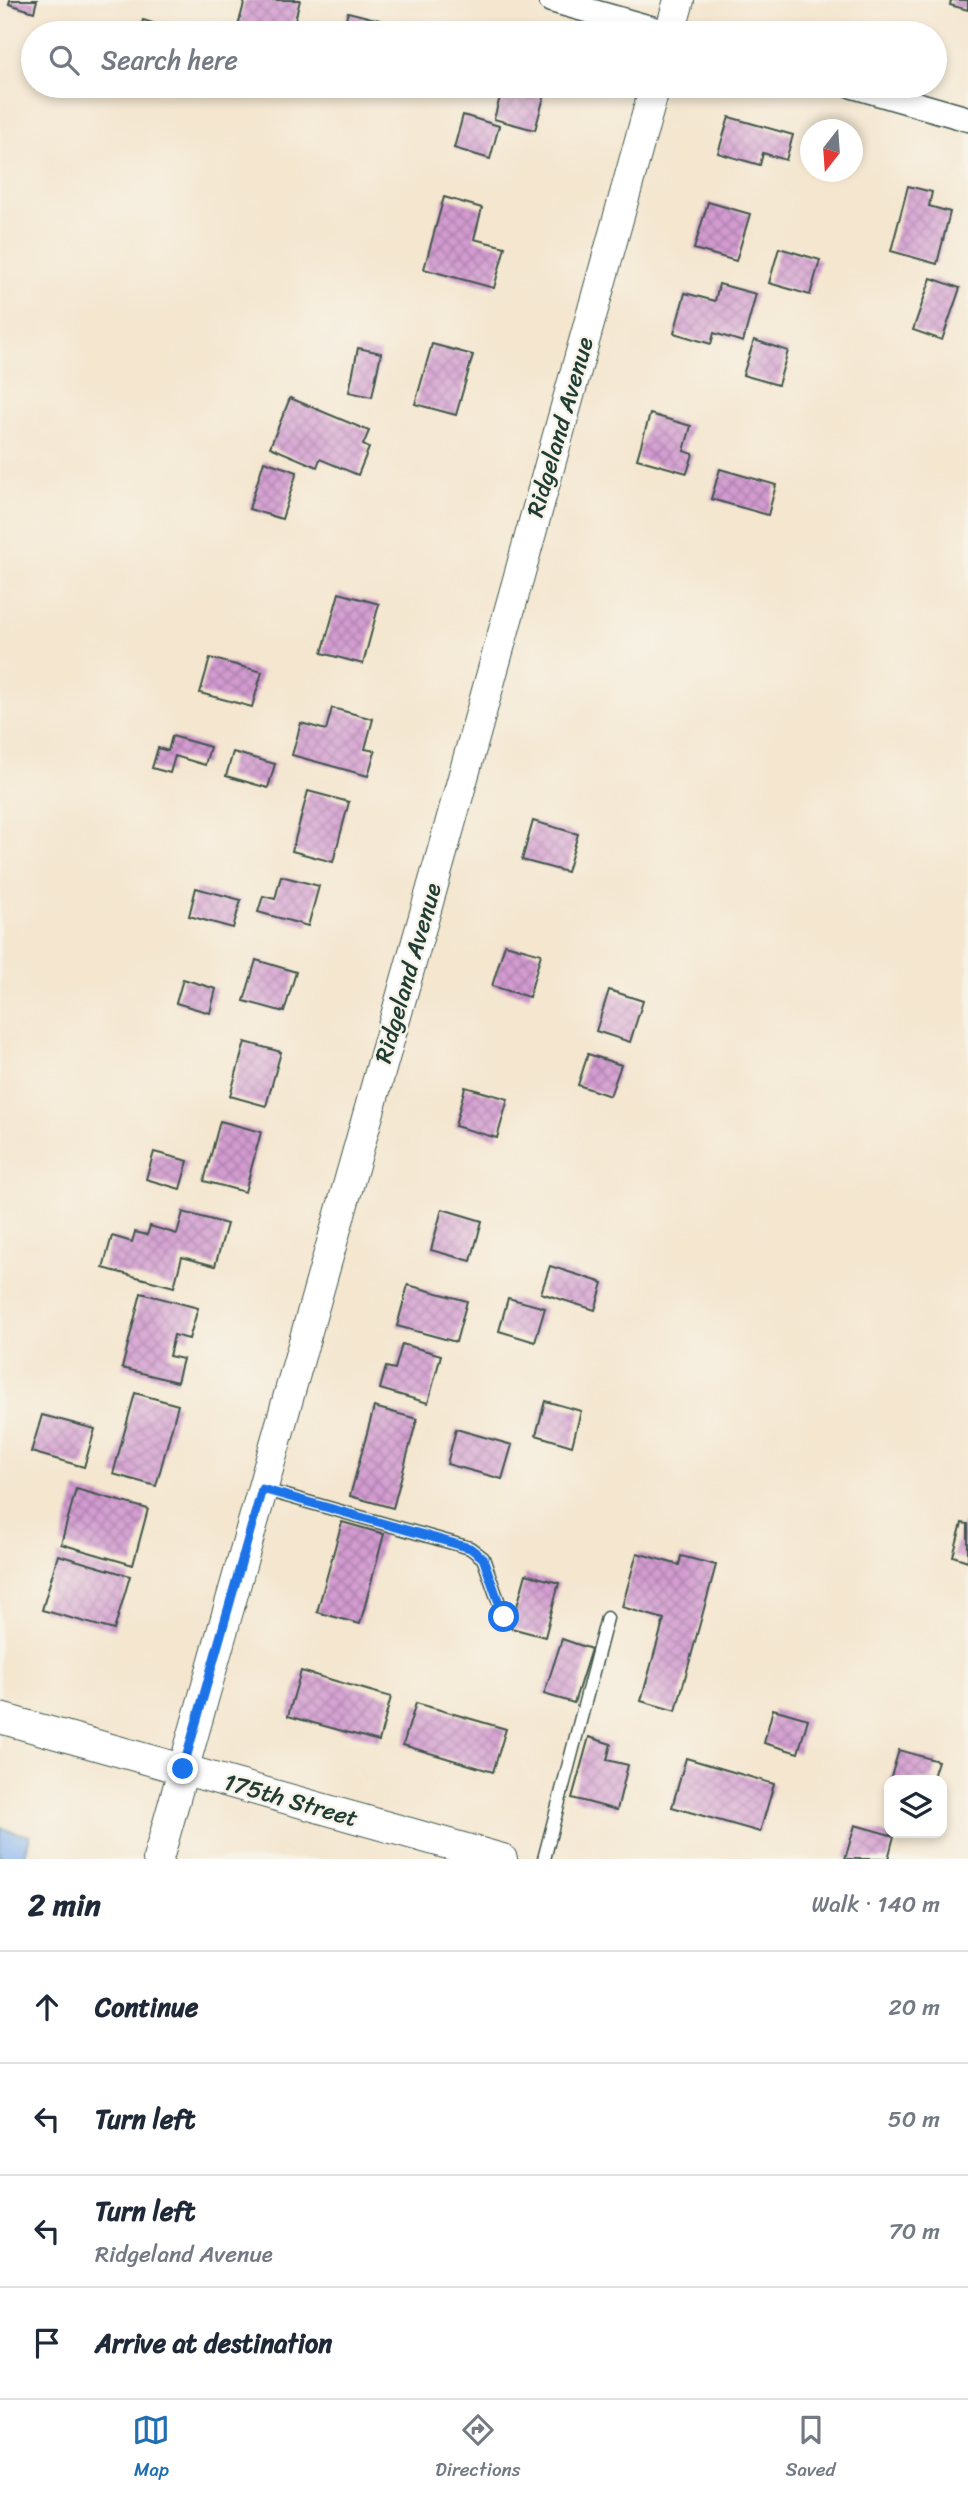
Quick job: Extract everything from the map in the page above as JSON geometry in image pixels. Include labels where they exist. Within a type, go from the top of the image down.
[{"type":"street","points":[[551,0],[626,21]]},
{"type":"street","points":[[673,21],[679,0]]},
{"type":"street","name":"Ridgeland Avenue","points":[[158,1859],[652,98]]},
{"type":"street","points":[[895,98],[968,119]]},
{"type":"street","name":"175th Street","points":[[0,1718],[502,1859]]},
{"type":"lane","points":[[262,1489],[470,1548],[483,1558],[504,1617]]},
{"type":"lane","points":[[544,1859],[607,1618]]},
{"type":"water","points":[[0,1828],[30,1836],[24,1859],[0,1859]]},
{"type":"building","points":[[10,0],[37,0],[34,12],[9,4]]},
{"type":"building","points":[[245,0],[300,0],[295,21],[239,21]]},
{"type":"building","points":[[951,0],[968,0],[968,10],[950,5]]},
{"type":"building","points":[[348,12],[383,21],[345,21]]},
{"type":"building","points":[[500,98],[544,98],[535,130],[494,119]]},
{"type":"building","points":[[463,115],[499,126],[490,159],[454,148]]},
{"type":"building","points":[[729,117],[793,135],[786,160],[763,153],[760,165],[718,153]]},
{"type":"building","points":[[908,186],[932,192],[929,206],[950,212],[937,264],[891,251]]},
{"type":"building","points":[[444,197],[482,208],[474,239],[505,247],[494,288],[424,269]]},
{"type":"building","points":[[708,202],[750,214],[736,261],[694,249]]},
{"type":"building","points":[[779,248],[820,260],[810,295],[769,283]]},
{"type":"building","points":[[931,278],[960,288],[942,340],[913,330]]},
{"type":"building","points":[[719,284],[756,294],[743,342],[714,333],[711,344],[674,333],[685,293],[715,301]]},
{"type":"building","points":[[754,340],[788,351],[778,385],[743,375]]},
{"type":"building","points":[[432,344],[473,355],[456,415],[415,404]]},
{"type":"building","points":[[358,348],[381,353],[372,397],[349,392]]},
{"type":"building","points":[[290,398],[369,431],[363,445],[369,448],[358,475],[320,459],[317,467],[270,447]]},
{"type":"building","points":[[650,414],[691,426],[684,451],[693,454],[687,473],[637,459]]},
{"type":"building","points":[[264,461],[297,472],[282,519],[249,509]]},
{"type":"building","points":[[720,469],[776,485],[768,515],[711,499]]},
{"type":"building","points":[[339,593],[379,604],[363,664],[322,653]]},
{"type":"building","points":[[210,658],[262,672],[252,707],[200,693]]},
{"type":"building","points":[[332,708],[373,719],[365,749],[375,751],[368,776],[292,755],[301,723],[326,730]]},
{"type":"building","points":[[172,736],[210,747],[205,765],[175,756],[170,773],[152,768],[158,748],[168,751]]},
{"type":"building","points":[[233,752],[275,764],[268,788],[226,776]]},
{"type":"building","points":[[308,791],[349,802],[333,862],[292,851]]},
{"type":"building","points":[[533,821],[578,834],[567,872],[522,860]]},
{"type":"building","points":[[281,876],[319,886],[308,926],[258,912],[263,896],[275,899]]},
{"type":"building","points":[[196,888],[241,900],[233,928],[189,916]]},
{"type":"building","points":[[505,944],[541,954],[529,997],[492,986]]},
{"type":"building","points":[[256,960],[296,972],[284,1012],[244,1001]]},
{"type":"building","points":[[183,979],[216,989],[210,1013],[176,1003]]},
{"type":"building","points":[[609,990],[643,1001],[630,1042],[596,1031]]},
{"type":"building","points":[[245,1042],[281,1052],[266,1106],[230,1096]]},
{"type":"building","points":[[588,1054],[621,1065],[610,1096],[578,1085]]},
{"type":"building","points":[[465,1087],[508,1099],[497,1138],[455,1126]]},
{"type":"building","points":[[220,1121],[261,1132],[245,1192],[204,1181]]},
{"type":"building","points":[[154,1152],[188,1161],[180,1189],[146,1179]]},
{"type":"building","points":[[442,1209],[482,1221],[471,1261],[431,1250]]},
{"type":"building","points":[[183,1212],[227,1224],[215,1266],[182,1257],[174,1287],[103,1268],[112,1236],[132,1242],[135,1232],[147,1235],[150,1226],[177,1234]]},
{"type":"building","points":[[550,1266],[603,1283],[595,1310],[541,1293]]},
{"type":"building","points":[[408,1285],[467,1301],[456,1342],[397,1326]]},
{"type":"building","points":[[141,1293],[198,1308],[189,1339],[174,1335],[169,1356],[183,1359],[177,1382],[122,1368]]},
{"type":"building","points":[[508,1298],[545,1308],[535,1342],[499,1331]]},
{"type":"building","points":[[402,1344],[441,1355],[428,1403],[380,1389],[386,1367],[395,1369]]},
{"type":"building","points":[[135,1393],[178,1405],[156,1486],[113,1474]]},
{"type":"building","points":[[545,1401],[581,1411],[572,1446],[536,1435]]},
{"type":"building","points":[[374,1407],[417,1419],[393,1508],[350,1496]]},
{"type":"building","points":[[42,1415],[95,1429],[84,1467],[31,1452]]},
{"type":"building","points":[[456,1429],[512,1445],[502,1479],[447,1464]]},
{"type":"building","points":[[76,1489],[148,1509],[133,1565],[61,1544]]},
{"type":"building","points":[[342,1522],[384,1534],[360,1624],[317,1612]]},
{"type":"building","points":[[962,1523],[968,1524],[968,1561],[953,1556]]},
{"type":"building","points":[[637,1553],[679,1565],[681,1556],[716,1565],[676,1711],[641,1701],[664,1619],[622,1607]]},
{"type":"building","points":[[58,1555],[130,1576],[114,1630],[42,1610]]},
{"type":"building","points":[[526,1574],[559,1583],[545,1637],[511,1628]]},
{"type":"building","points":[[562,1639],[591,1649],[574,1703],[544,1694]]},
{"type":"building","points":[[301,1671],[391,1697],[379,1741],[288,1716]]},
{"type":"building","points":[[416,1703],[506,1729],[493,1772],[403,1745]]},
{"type":"building","points":[[773,1709],[808,1719],[798,1753],[764,1743]]},
{"type":"building","points":[[589,1737],[611,1744],[607,1760],[628,1765],[617,1810],[572,1798]]},
{"type":"building","points":[[899,1750],[938,1761],[934,1775],[892,1775]]},
{"type":"building","points":[[686,1758],[774,1784],[760,1832],[672,1807]]},
{"type":"building","points":[[855,1825],[884,1833],[884,1838],[893,1838],[888,1859],[845,1859]]},
{"type":"route","points":[[183,1769],[262,1489],[470,1548],[483,1558],[504,1617]]}]
